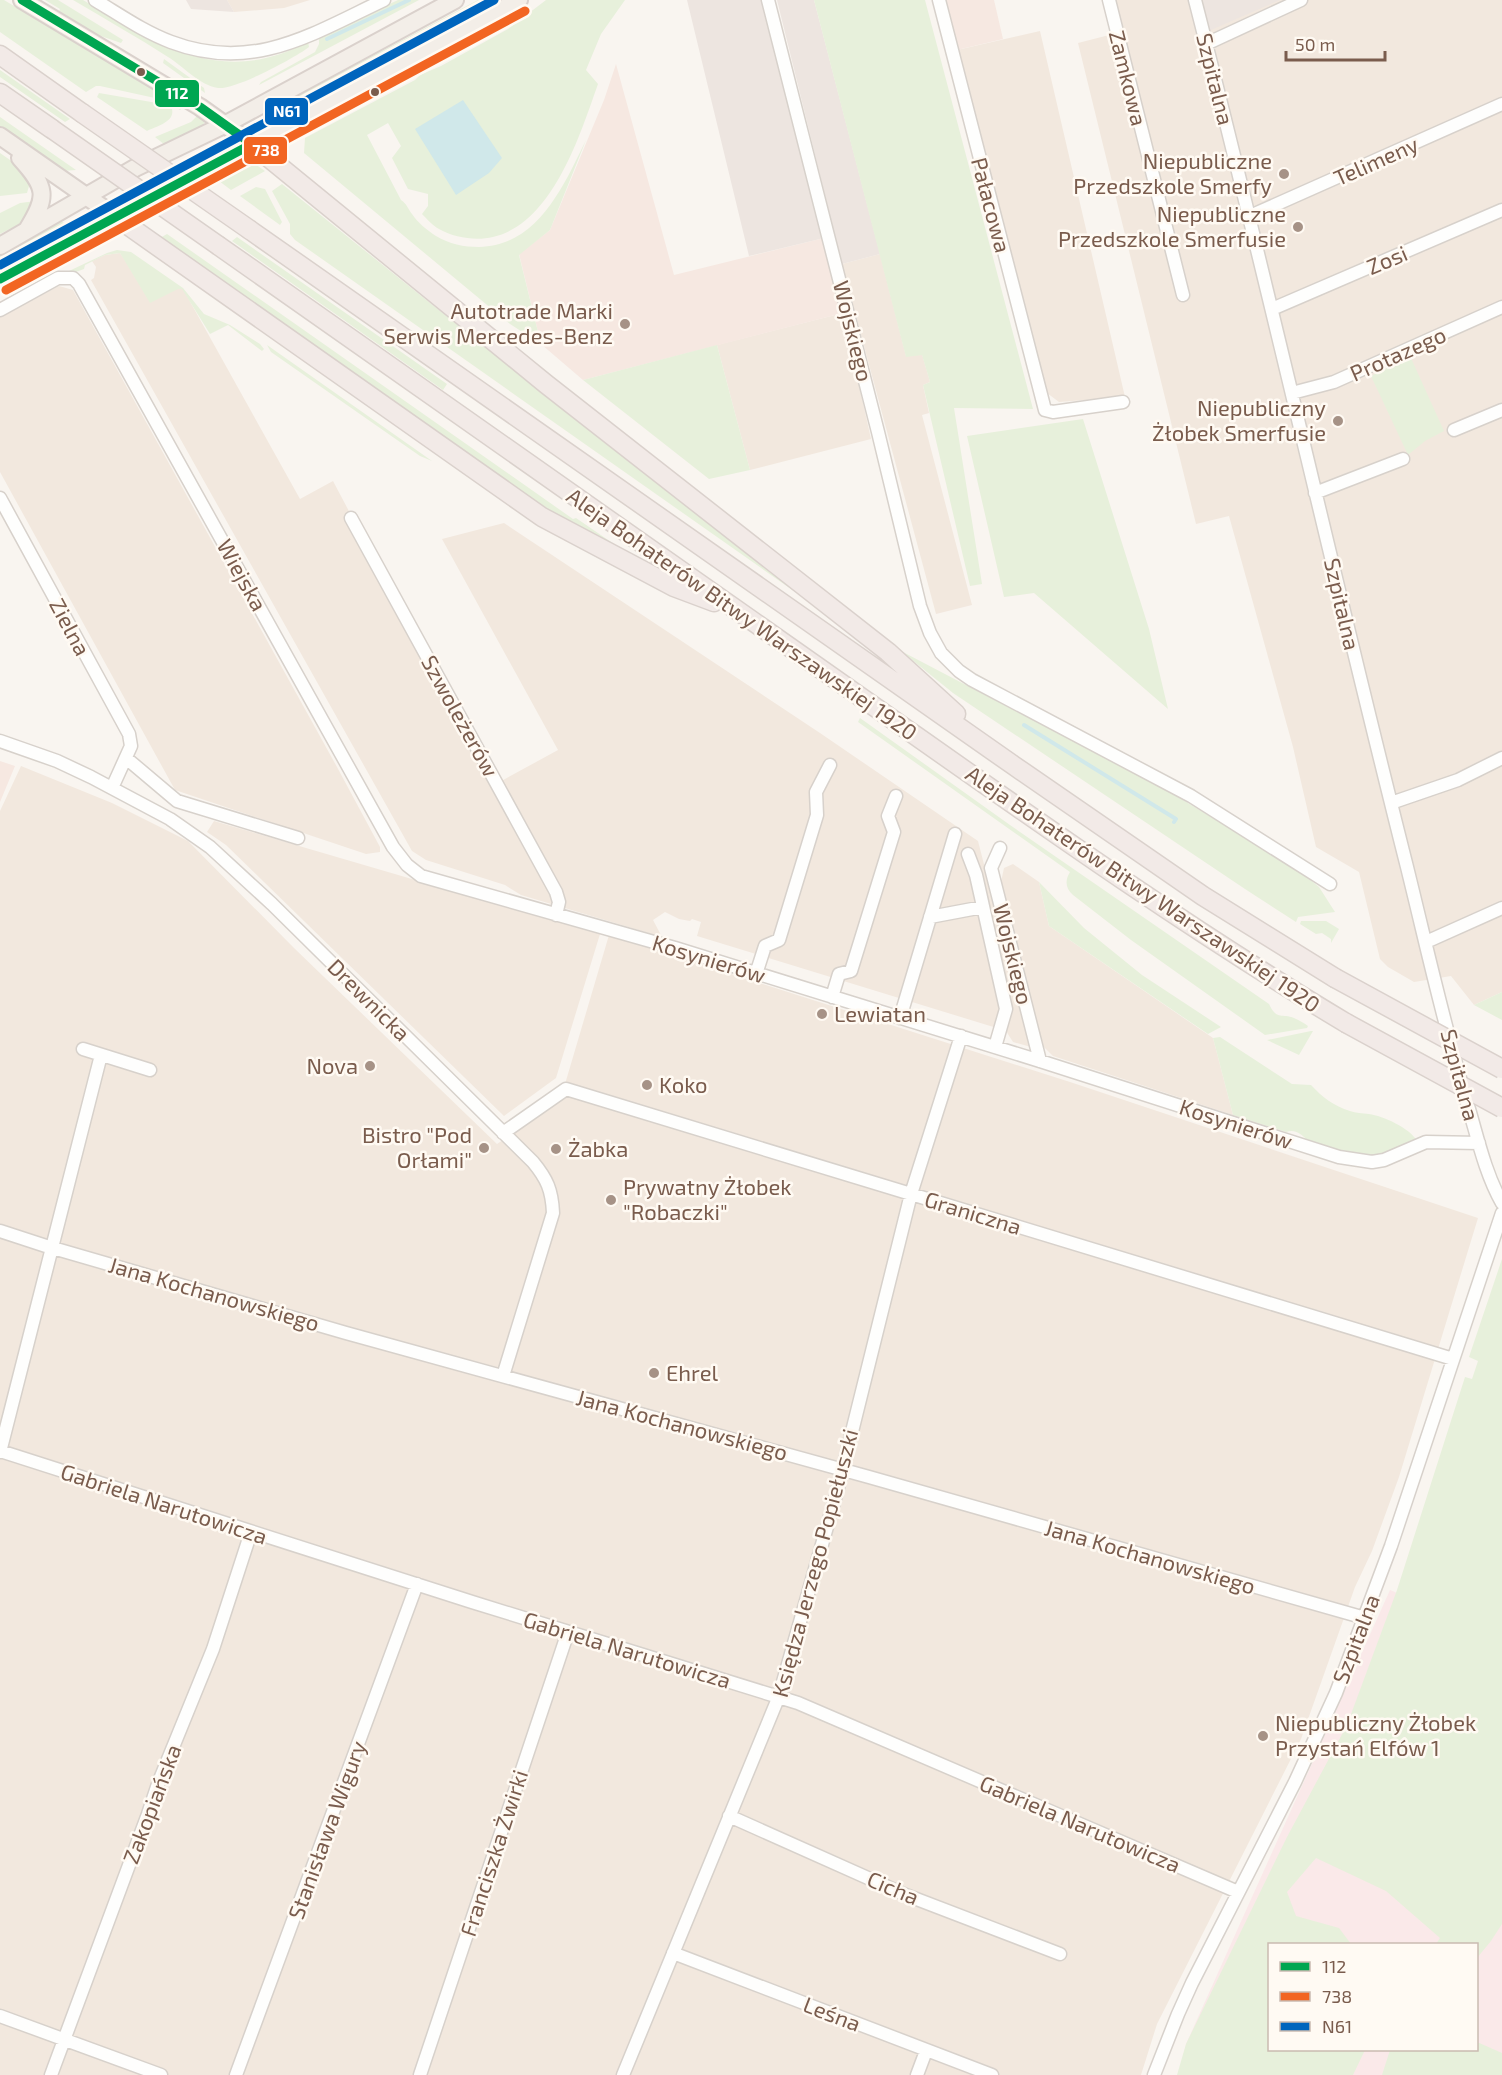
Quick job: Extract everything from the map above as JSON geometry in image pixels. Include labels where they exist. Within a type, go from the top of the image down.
[{"type":"highway","name":"Aleja Bohaterów Bitwy Warszawskiej 1920","points":[[0,55],[1203,896],[1335,978],[1502,1070]]},
{"type":"highway","name":"Aleja Bohaterów Bitwy Warszawskiej 1920","points":[[0,93],[1185,922],[1346,1023],[1502,1108]]},
{"type":"highway","points":[[252,144],[546,384],[888,652],[1013,765]]},
{"type":"highway","points":[[116,217],[542,517],[674,587],[738,611]]},
{"type":"main road","points":[[22,0],[226,124],[252,144]]},
{"type":"main road","points":[[0,246],[135,168],[226,124],[455,0]]},
{"type":"main road","points":[[0,279],[519,0]]},
{"type":"main road","points":[[0,136],[116,217]]},
{"type":"main road","points":[[0,136],[36,176],[40,184],[42,199],[37,214],[27,231]]},
{"type":"street","points":[[95,0],[171,42],[199,50],[236,54],[280,47],[384,0]]},
{"type":"street","name":"Wojskiego","points":[[768,0],[920,606],[935,643],[945,658],[972,680],[1191,796],[1330,884]]},
{"type":"street","name":"Pałacowa","points":[[939,0],[1045,410],[1053,412],[1123,402]]},
{"type":"street","name":"Zamkowa","points":[[1109,0],[1183,295]]},
{"type":"street","name":"Szpitalna","points":[[1195,0],[1250,216],[1315,493],[1456,1067],[1479,1143],[1496,1193],[1502,1203]]},
{"type":"street","points":[[1206,44],[1301,0]]},
{"type":"street","name":"Telimeny","points":[[1250,216],[1502,104]]},
{"type":"street","name":"Zosi","points":[[1272,309],[1502,210]]},
{"type":"street","name":"Wiejska","points":[[0,310],[65,277],[73,278],[84,291],[393,848],[407,865],[421,876]]},
{"type":"street","name":"Protazego","points":[[1292,393],[1334,382],[1502,307]]},
{"type":"street","points":[[1454,430],[1502,410]]},
{"type":"street","points":[[1315,493],[1403,459]]},
{"type":"street","name":"Zielna","points":[[0,498],[129,735],[131,746],[112,788]]},
{"type":"street","name":"Szwoleżerów","points":[[351,518],[556,892],[559,902],[556,915]]},
{"type":"street","name":"Drewnicka","points":[[0,741],[57,761],[112,788],[170,819],[210,847],[265,897],[533,1162],[546,1178],[551,1192],[553,1213],[503,1376]]},
{"type":"street","points":[[126,758],[177,801],[298,838]]},
{"type":"street","points":[[1391,803],[1458,780],[1502,758]]},
{"type":"street","points":[[756,974],[765,946],[779,940],[817,814],[816,792],[830,765]]},
{"type":"street","points":[[832,997],[839,974],[851,971],[894,832],[888,816],[896,796]]},
{"type":"street","points":[[900,1018],[956,834]]},
{"type":"street","name":"Wojskiego","points":[[1000,848],[991,868],[1040,1061]]},
{"type":"street","points":[[968,854],[976,875],[1006,1009],[995,1047]]},
{"type":"street","name":"Kosynierów","points":[[421,876],[604,927],[1355,1160],[1372,1162],[1384,1160],[1426,1143],[1479,1143]]},
{"type":"street","points":[[930,917],[983,907]]},
{"type":"street","points":[[1426,942],[1502,908]]},
{"type":"street","name":"Księdza Jerzego Popiełuszki","points":[[623,2075],[779,1696],[842,1469],[911,1194],[961,1036]]},
{"type":"street","points":[[83,1049],[150,1070]]},
{"type":"street","points":[[0,1451],[101,1054]]},
{"type":"street","name":"Graniczna","points":[[503,1133],[566,1089],[1453,1359]]},
{"type":"street","name":"Szpitalna","points":[[1155,2075],[1178,2014],[1316,1739],[1365,1618],[1501,1215]]},
{"type":"street","name":"Jana Kochanowskiego","points":[[0,1231],[346,1333],[842,1469],[1365,1618]]},
{"type":"street","name":"Gabriela Narutowicza","points":[[0,1451],[568,1632],[779,1696],[1238,1892]]},
{"type":"street","name":"Zakopiańska","points":[[51,2075],[158,1784],[213,1649],[252,1532]]},
{"type":"street","name":"Stanisława Wigury","points":[[236,2075],[417,1584]]},
{"type":"street","name":"Franciszka Żwirki","points":[[420,2075],[568,1632]]},
{"type":"street","name":"Cicha","points":[[729,1816],[906,1894],[1060,1954]]},
{"type":"street","name":"Leśna","points":[[673,1953],[992,2075]]},
{"type":"street","points":[[0,2016],[161,2075]]},
{"type":"street","points":[[917,2075],[926,2051]]},
{"type":"shaded area","points":[[186,0],[227,0],[234,12],[191,9]]},
{"type":"shaded area","points":[[227,0],[310,0],[284,8],[234,12]]},
{"type":"shaded area","points":[[687,0],[764,0],[800,151],[824,238],[749,256]]},
{"type":"shaded area","points":[[777,0],[814,0],[880,254],[842,264]]},
{"type":"shaded area","points":[[945,0],[994,0],[1003,39],[957,50]]},
{"type":"shaded area","points":[[1109,0],[1502,0],[1502,992],[1474,1005],[1451,976],[1414,982],[1388,967],[1380,959],[1359,872],[1316,847],[1293,747],[1229,516],[1196,524],[1078,43],[1117,33]]},
{"type":"shaded area","points":[[1195,0],[1280,0],[1204,33]]},
{"type":"shaded area","points":[[1040,31],[1125,397],[1059,402],[1047,393],[957,50]]},
{"type":"shaded area","points":[[616,64],[674,275],[824,238],[827,259],[830,262],[843,313],[583,380],[541,344],[519,254],[550,230],[604,100]]},
{"type":"shaded area","points":[[120,253],[127,263],[178,289],[183,289],[300,499],[333,481],[494,785],[558,750],[442,539],[504,523],[978,841],[1031,1047],[1013,1042],[1006,1031],[1000,1029],[697,936],[701,922],[692,919],[690,921],[679,919],[665,912],[653,920],[662,937],[521,895],[505,885],[426,860],[412,851],[91,280],[94,278],[96,267],[92,261],[105,255]]},
{"type":"shaded area","points":[[880,254],[906,356],[922,354],[930,382],[923,385],[929,413],[922,415],[972,605],[936,614],[842,264]]},
{"type":"shaded area","points":[[59,286],[73,290],[337,767],[380,847],[380,852],[366,854],[175,790],[0,472],[0,317]]},
{"type":"shaded area","points":[[843,313],[871,439],[750,470],[717,345]]},
{"type":"shaded area","points":[[0,761],[15,766],[0,802]]},
{"type":"shaded area","points":[[21,766],[112,803],[188,841],[294,948],[497,1144],[560,1101],[609,935],[1070,1082],[1478,1218],[1399,1477],[1372,1551],[1355,1587],[1301,1739],[1157,2024],[1141,2075],[0,2075],[0,811]]},
{"type":"shaded area","points":[[214,821],[600,934],[556,1078],[504,1116],[226,845],[207,832]]},
{"type":"shaded area","points":[[1013,864],[1039,882],[1049,926],[1213,1038],[1233,1115],[1053,1056],[1041,1044],[1001,882],[1004,868]]},
{"type":"shaded area","points":[[1390,1590],[1502,1637],[1502,2075],[1179,2075],[1186,2044]]},
{"type":"green space","points":[[0,0],[4,0],[183,107],[180,110],[164,100],[100,86],[86,92],[0,32]]},
{"type":"green space","points":[[45,0],[58,0],[123,40],[121,43],[98,35]]},
{"type":"green space","points":[[73,0],[83,0],[164,45],[191,55],[218,61],[247,61],[276,55],[308,42],[309,47],[251,79],[218,88],[198,79],[174,61]]},
{"type":"green space","points":[[398,0],[419,0],[259,85],[315,52],[319,44],[319,37]]},
{"type":"green space","points":[[478,0],[493,0],[284,117],[273,109]]},
{"type":"green space","points":[[546,0],[625,0],[601,34],[586,70],[598,84],[573,151],[548,196],[532,214],[514,228],[493,237],[473,239],[459,237],[437,228],[422,214],[428,206],[428,194],[408,189],[392,158],[401,146],[388,123],[367,135],[401,200],[426,229],[446,241],[462,246],[479,247],[500,244],[518,236],[533,225],[558,193],[586,140],[550,230],[519,255],[541,344],[510,324],[304,153],[305,138],[508,29]]},
{"type":"green space","points":[[814,0],[925,0],[1033,409],[954,408],[982,584],[970,586],[923,385],[930,382],[922,355],[906,357]]},
{"type":"green space","points":[[164,59],[204,88],[205,93],[163,63]]},
{"type":"green space","points":[[0,70],[70,119],[65,122],[0,77]]},
{"type":"green space","points":[[99,93],[163,104],[172,109],[171,117],[147,131],[97,97]]},
{"type":"green space","points":[[198,115],[205,121],[203,125],[165,145],[155,137],[191,122]]},
{"type":"green space","points":[[0,117],[76,170],[62,171],[0,127]]},
{"type":"green space","points":[[0,153],[23,169],[34,185],[29,186],[27,193],[0,196]]},
{"type":"green space","points":[[245,157],[265,171],[231,190],[211,175]]},
{"type":"green space","points":[[282,184],[808,601],[295,240],[290,234],[290,224],[272,191]]},
{"type":"green space","points":[[256,187],[265,189],[282,222],[280,225],[240,196]]},
{"type":"green space","points":[[36,201],[22,223],[0,234],[0,213],[20,203]]},
{"type":"green space","points":[[59,220],[69,226],[0,263],[0,254]]},
{"type":"green space","points":[[167,234],[573,519],[576,518],[614,544],[574,525],[534,500],[160,238]]},
{"type":"green space","points":[[237,237],[447,384],[443,390],[232,241]]},
{"type":"green space","points":[[117,250],[131,252],[183,288],[204,314],[230,325],[264,349],[262,351],[228,325],[210,334],[182,289],[150,303],[120,253],[105,255],[85,265],[84,269],[73,273],[69,271],[107,253]]},
{"type":"green space","points":[[267,345],[432,461],[420,456],[271,352]]},
{"type":"green space","points":[[717,345],[750,470],[709,479],[583,380]]},
{"type":"green space","points":[[1410,356],[1444,431],[1425,441],[1408,455],[1371,376]]},
{"type":"green space","points":[[1083,419],[1149,629],[1168,709],[1034,593],[1004,597],[967,436]]},
{"type":"green space","points":[[901,651],[1168,791],[1297,869],[1319,887],[1335,912],[1298,917],[1296,922],[953,693]]},
{"type":"green space","points":[[860,718],[1269,1004],[1277,1015],[1296,1019],[1308,1026],[1307,1028],[1265,1035],[1131,940],[1073,895],[1068,890],[1067,884],[1070,872],[858,722]]},
{"type":"green space","points":[[1039,882],[1084,928],[1142,975],[1221,1027],[1208,1034],[1049,926]]},
{"type":"green space","points":[[1301,921],[1326,921],[1339,929],[1331,943],[1331,939],[1322,933],[1316,934],[1300,924]]},
{"type":"green space","points":[[1502,992],[1502,1020],[1474,1005]]},
{"type":"green space","points":[[1313,1031],[1299,1055],[1267,1040]]},
{"type":"green space","points":[[1220,1037],[1292,1084],[1311,1085],[1339,1107],[1388,1120],[1409,1132],[1417,1141],[1375,1156],[1355,1155],[1307,1140],[1295,1131],[1286,1132],[1233,1115],[1213,1038]]},
{"type":"green space","points":[[1502,1259],[1502,1924],[1478,1957],[1478,1943],[1437,1943],[1440,1938],[1386,1891],[1316,1858],[1287,1892],[1296,1916],[1339,1928],[1350,1943],[1268,1943],[1268,2051],[1365,2051],[1353,2075],[1177,2075],[1186,2044],[1287,1837],[1347,1725],[1397,1590],[1465,1377],[1472,1379],[1478,1361],[1469,1357]]},
{"type":"green space","points":[[1478,2042],[1502,2053],[1502,2075],[1382,2075],[1390,2051],[1478,2051]]},
{"type":"water","points":[[463,100],[502,158],[489,173],[456,195],[415,129]]},
{"type":"waterway","points":[[327,39],[409,0]]},
{"type":"waterway","points":[[412,72],[502,25]]},
{"type":"waterway","points":[[1024,725],[1176,819],[1174,822]]},
{"type":"transit line","name":"112","points":[[22,0],[200,107],[252,144]]},
{"type":"transit line","name":"N61","points":[[0,265],[494,0]]},
{"type":"transit line","name":"738","points":[[6,290],[525,11]]},
{"type":"transit line","name":"112","points":[[0,279],[252,144]]},
{"type":"place","name":"Niepubliczne Przedszkole Smerfy","points":[[1284,174]]},
{"type":"place","name":"Niepubliczne Przedszkole Smerfusie","points":[[1298,227]]},
{"type":"place","name":"Autotrade Marki Serwis Mercedes-Benz","points":[[625,324]]},
{"type":"place","name":"Niepubliczny Żłobek Smerfusie","points":[[1338,421]]},
{"type":"place","name":"Lewiatan","points":[[822,1014]]},
{"type":"place","name":"Nova","points":[[370,1066]]},
{"type":"place","name":"Koko","points":[[647,1085]]},
{"type":"place","name":"Bistro \"Pod Orłami\"","points":[[484,1148]]},
{"type":"place","name":"Żabka","points":[[556,1149]]},
{"type":"place","name":"Prywatny Żłobek \"Robaczki\"","points":[[611,1200]]},
{"type":"place","name":"Ehrel","points":[[654,1373]]},
{"type":"place","name":"Niepubliczny Żłobek Przystań Elfów 1","points":[[1263,1736]]}]
